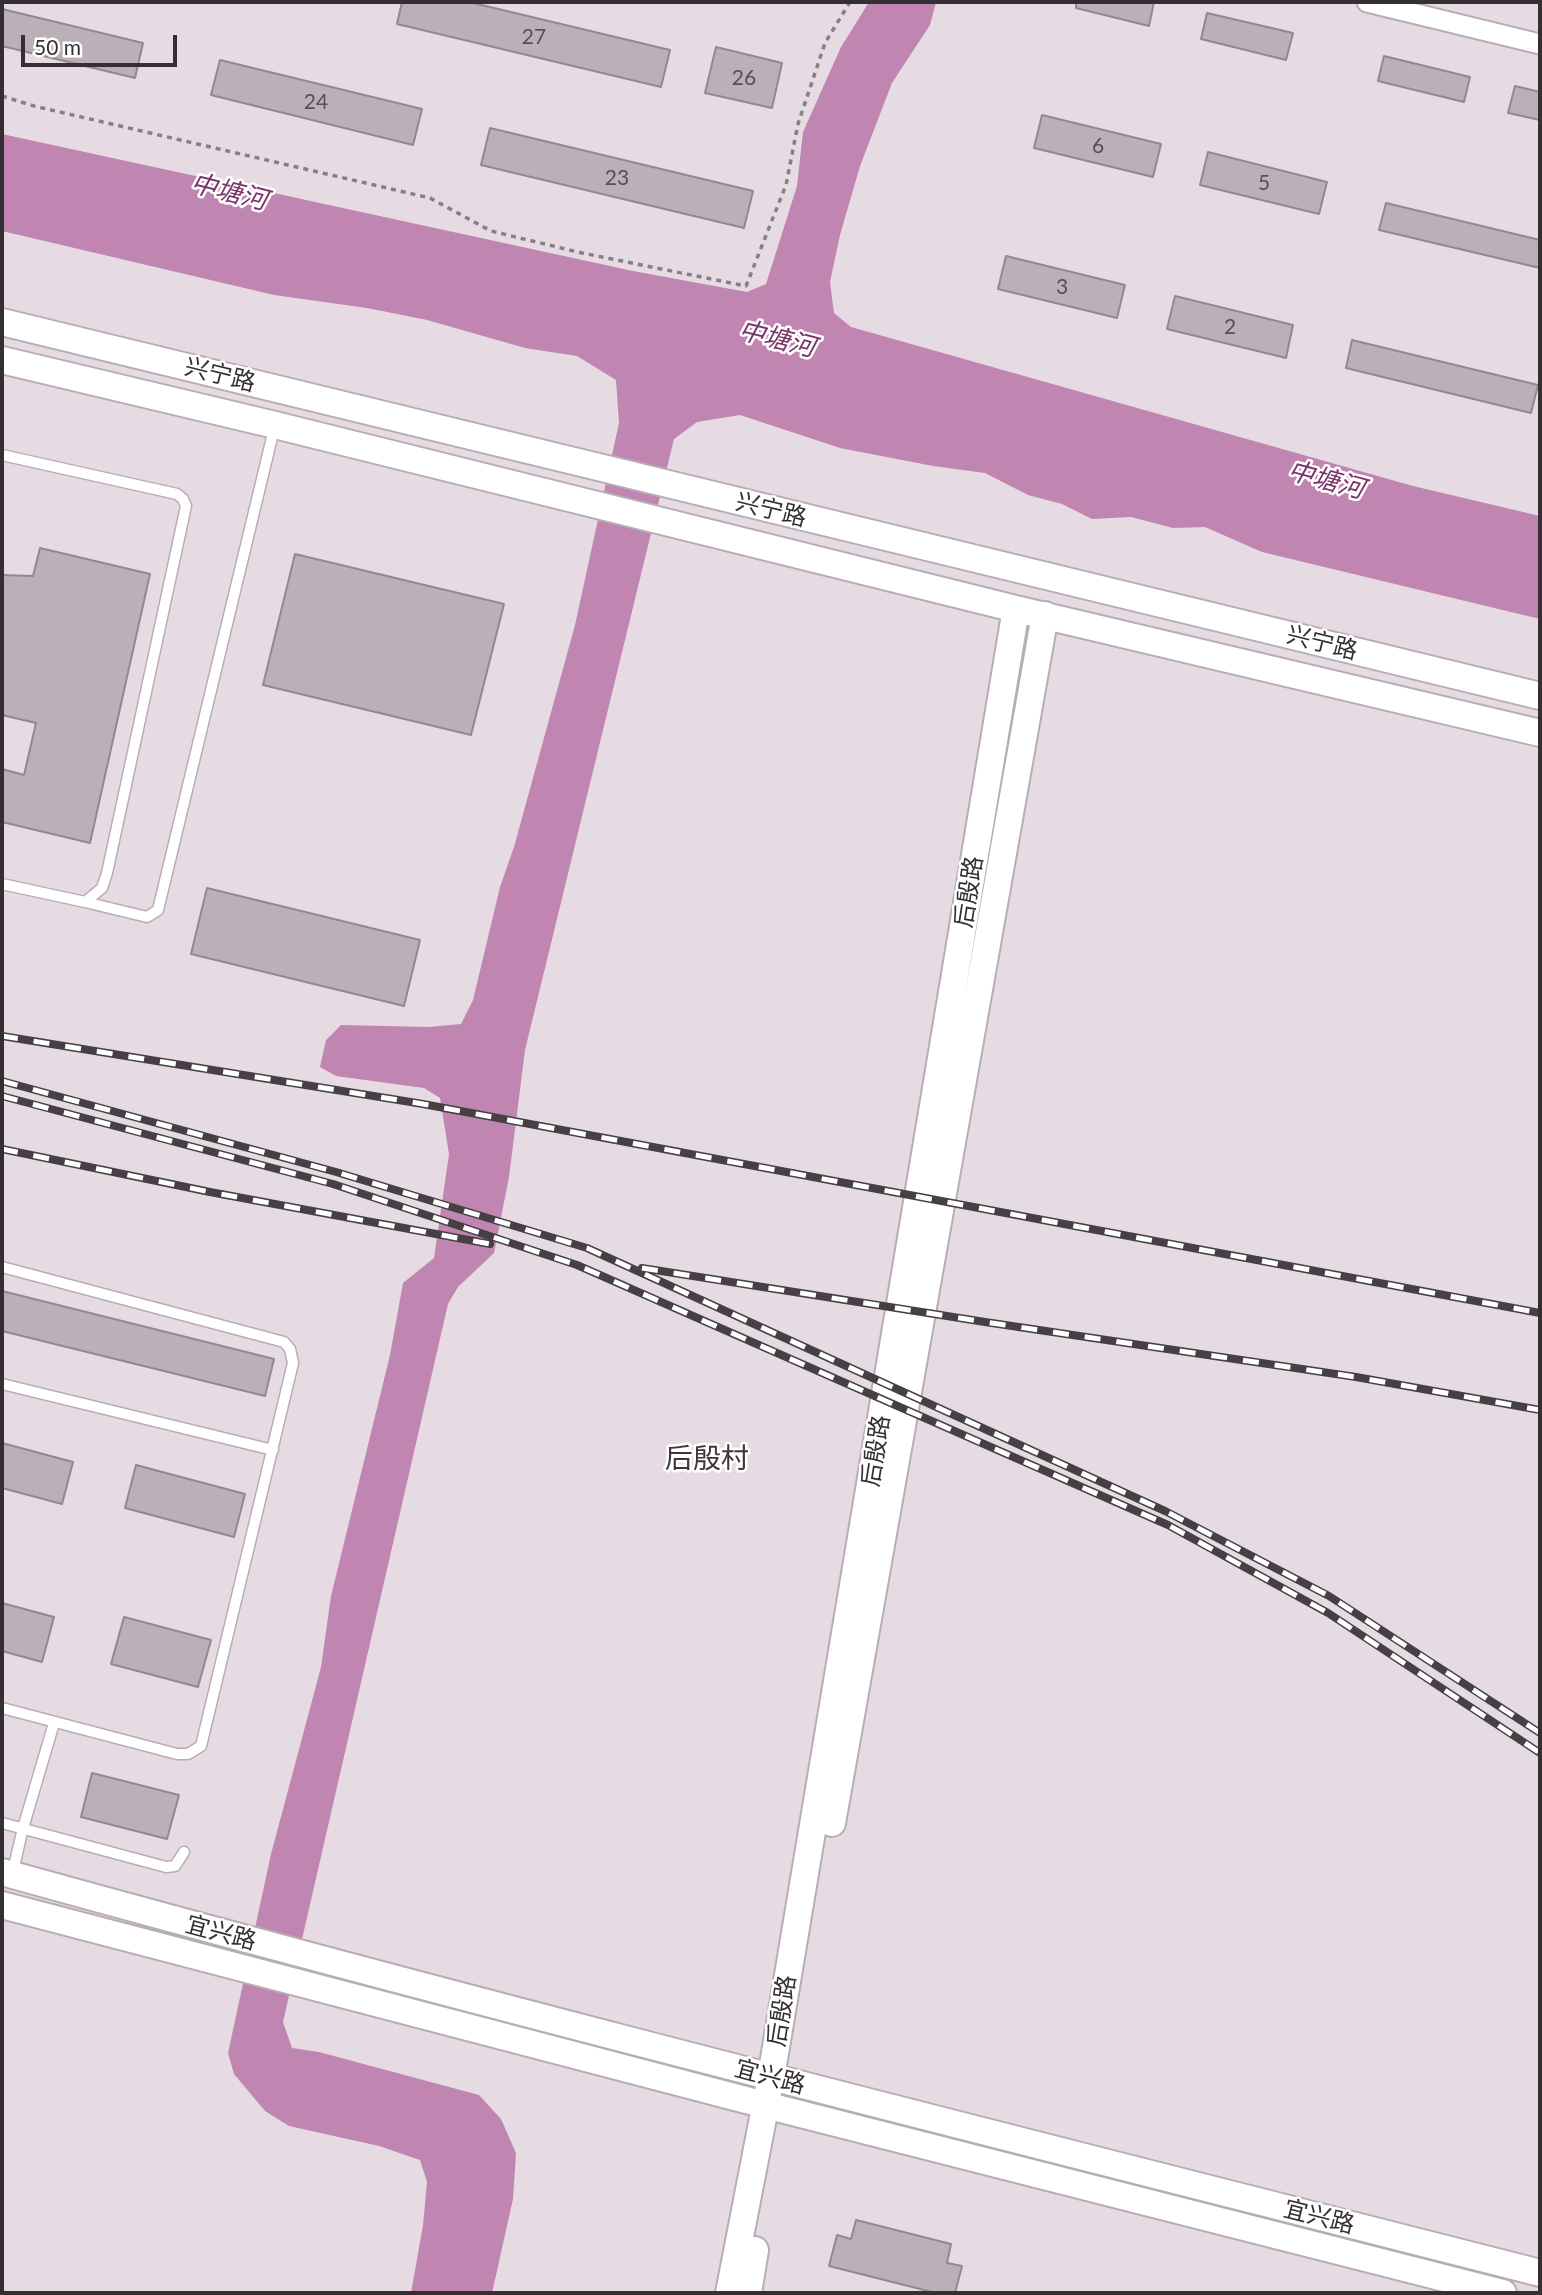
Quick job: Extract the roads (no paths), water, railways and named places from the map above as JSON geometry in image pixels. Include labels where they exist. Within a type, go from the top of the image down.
[{"type":"main road","name":"兴宁路","points":[[2,322],[682,489],[1539,691]]},
{"type":"main road","points":[[2,360],[1534,732],[1539,691]]},
{"type":"main road","name":"后殷路","points":[[779,2079],[1016,608]]},
{"type":"main road","name":"后殷路","points":[[729,2293],[751,2223],[779,2079],[1045,615]]},
{"type":"main road","name":"宜兴路","points":[[7,1874],[320,1960],[1540,2273]]},
{"type":"main road","name":"宜兴路","points":[[2,1905],[319,1987],[771,2120],[1503,2293]]},
{"type":"main road","name":"后殷路","points":[[748,2293],[751,2223]]},
{"type":"street","points":[[1367,2],[1540,44]]},
{"type":"lane","points":[[2,884],[148,917],[158,910],[275,425]]},
{"type":"lane","points":[[2,455],[177,494],[186,506],[107,873],[102,888],[85,902]]},
{"type":"lane","points":[[2,1266],[284,1342],[290,1349],[293,1363],[201,1746],[188,1754],[177,1754],[2,1708]]},
{"type":"lane","points":[[2,1384],[273,1450]]},
{"type":"lane","points":[[7,1874],[54,1723]]},
{"type":"lane","points":[[2,1823],[166,1867],[175,1866],[184,1852]]},
{"type":"water","name":"中塘河","points":[[869,2],[936,2],[930,25],[892,83],[860,166],[830,282],[834,313],[851,327],[1413,486],[1540,516],[1540,619],[1262,552],[1205,527],[1173,528],[1131,517],[1092,519],[1062,504],[1028,495],[985,473],[840,448],[740,415],[697,422],[674,439],[525,1050],[509,1177],[494,1253],[458,1287],[448,1304],[283,2022],[292,2048],[319,2052],[479,2095],[501,2119],[516,2153],[513,2199],[492,2293],[411,2293],[423,2225],[427,2182],[420,2160],[379,2146],[289,2126],[265,2111],[234,2074],[228,2053],[271,1854],[321,1667],[331,1596],[390,1355],[403,1283],[434,1258],[449,1154],[440,1098],[424,1088],[336,1076],[320,1067],[326,1040],[341,1025],[429,1027],[461,1024],[473,1000],[500,887],[514,847],[575,625],[619,423],[616,380],[577,356],[525,348],[427,320],[367,308],[274,295],[2,231],[2,134],[633,271],[747,292],[766,284],[797,186],[803,132],[841,47]]},
{"type":"railway","points":[[2,1036],[423,1104],[1540,1313]]},
{"type":"railway","points":[[2,1081],[336,1172],[587,1248],[1165,1511],[1329,1596],[1540,1733]]},
{"type":"railway","points":[[2,1096],[333,1184],[577,1265],[1168,1525],[1328,1613],[1540,1753]]},
{"type":"railway","points":[[2,1149],[210,1192],[490,1244]]},
{"type":"railway","points":[[642,1268],[1356,1377],[1540,1410]]},
{"type":"district","name":"后殷村","points":[[707,1459]]}]
